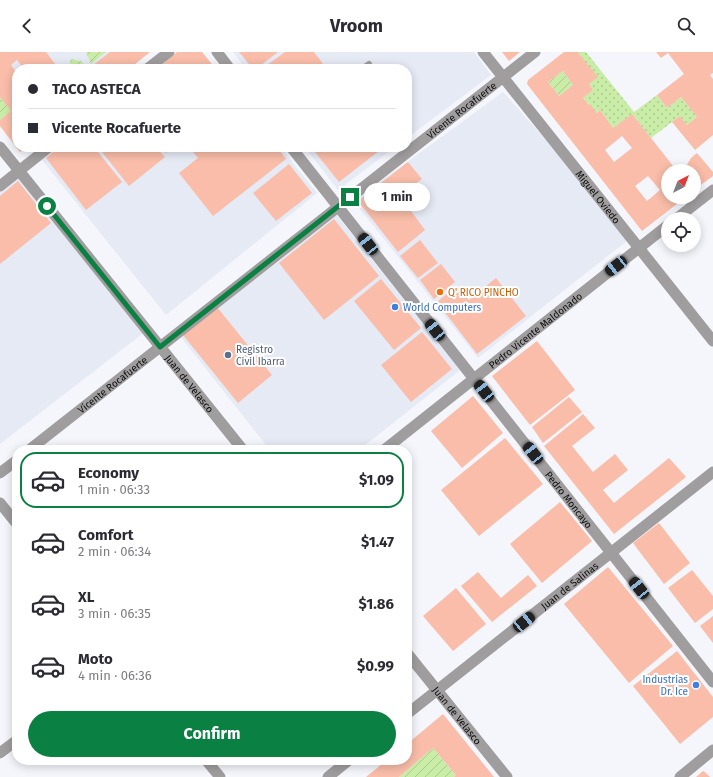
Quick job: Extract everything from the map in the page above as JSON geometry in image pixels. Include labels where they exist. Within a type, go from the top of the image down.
[{"type":"street","points":[[153,64],[169,52]]},
{"type":"street","points":[[217,52],[226,64]]},
{"type":"street","name":"Miguel Oviedo","points":[[483,52],[640,247],[713,341]]},
{"type":"street","name":"Vicente Rocafuerte","points":[[412,149],[535,52]]},
{"type":"street","name":"Juan de Velasco","points":[[0,148],[240,445]]},
{"type":"street","points":[[0,186],[43,152]]},
{"type":"street","name":"Pedro Moncayo","points":[[295,152],[713,682]]},
{"type":"street","name":"Vicente Rocafuerte","points":[[35,445],[408,152]]},
{"type":"street","points":[[685,212],[713,190]]},
{"type":"street","name":"Pedro Vicente Maldonado","points":[[390,445],[661,230]]},
{"type":"street","points":[[0,473],[12,464]]},
{"type":"street","name":"Juan de Salinas","points":[[412,710],[713,472]]},
{"type":"street","points":[[0,503],[12,518]]},
{"type":"street","name":"Juan de Velasco","points":[[412,659],[507,777]]},
{"type":"street","points":[[0,753],[12,744]]},
{"type":"street","points":[[680,777],[713,750]]},
{"type":"street","points":[[210,765],[220,777]]},
{"type":"street","points":[[328,777],[343,765]]},
{"type":"shaded area","points":[[0,52],[150,52],[135,64],[12,64],[12,142],[0,126]]},
{"type":"shaded area","points":[[233,52],[474,52],[491,75],[412,134],[412,64],[242,64]]},
{"type":"shaded area","points":[[503,92],[632,237],[478,358],[354,201]]},
{"type":"shaded area","points":[[42,152],[284,152],[317,193],[166,315],[38,155]]},
{"type":"shaded area","points":[[309,152],[388,152],[338,190]]},
{"type":"shaded area","points":[[18,176],[146,331],[0,444],[0,190]]},
{"type":"shaded area","points":[[335,213],[460,370],[365,445],[266,445],[180,336]]},
{"type":"green space","points":[[86,52],[106,52],[91,64]]},
{"type":"green space","points":[[586,52],[634,112],[657,95],[667,108],[681,97],[697,117],[687,125],[680,116],[651,138],[632,114],[613,128],[600,110],[597,113],[583,98],[593,90],[589,84],[597,77],[578,53]]},
{"type":"green space","points":[[71,59],[81,61],[84,64],[70,64]]},
{"type":"green space","points":[[563,71],[573,85],[559,96],[548,82]]},
{"type":"green space","points":[[0,97],[11,111],[0,120]]},
{"type":"green space","points":[[433,748],[456,775],[454,777],[399,777]]},
{"type":"building","points":[[0,52],[46,52],[55,64],[20,64],[17,60],[11,65],[12,142],[0,126],[0,120],[11,111],[0,97]]},
{"type":"building","points":[[110,52],[150,52],[135,64],[94,64]]},
{"type":"building","points":[[177,52],[202,52],[212,64],[163,64]]},
{"type":"building","points":[[239,52],[278,52],[262,64],[249,64]]},
{"type":"building","points":[[285,52],[314,52],[323,64],[269,64]]},
{"type":"building","points":[[502,52],[520,52],[509,61]]},
{"type":"building","points":[[564,52],[580,52],[578,53],[598,77],[589,84],[593,90],[583,98],[597,113],[600,110],[613,128],[632,114],[671,164],[661,164],[661,204],[677,204],[667,212],[661,212],[661,216],[642,231],[527,84],[528,80]],"holes":[[[563,71],[573,85],[559,96],[548,82]],[[622,136],[632,148],[614,162],[605,150]],[[648,176],[660,190],[647,201],[635,186]]]},
{"type":"building","points":[[656,52],[713,52],[713,73],[710,75],[713,79],[713,135],[695,150],[672,122],[680,116],[687,125],[697,117],[681,97],[667,108],[657,95],[684,74],[668,53],[661,58]]},
{"type":"building","points":[[53,152],[98,152],[122,182],[86,210],[46,158]]},
{"type":"building","points":[[102,152],[160,152],[165,157],[129,186]]},
{"type":"building","points":[[193,152],[281,152],[286,159],[213,216],[179,173],[198,158]]},
{"type":"building","points":[[315,152],[378,152],[339,182]]},
{"type":"building","points":[[697,153],[713,172],[713,176],[701,185],[701,164],[687,164]]},
{"type":"building","points":[[408,162],[422,179],[400,196],[425,230],[398,252],[358,201]]},
{"type":"building","points":[[289,164],[312,193],[276,221],[253,193]]},
{"type":"building","points":[[18,181],[51,223],[0,264],[0,196]]},
{"type":"building","points":[[334,219],[379,276],[324,320],[279,263]]},
{"type":"building","points":[[420,240],[438,263],[418,278],[400,256]]},
{"type":"building","points":[[441,264],[455,282],[434,299],[420,280]]},
{"type":"building","points":[[496,278],[526,316],[477,354],[437,302],[457,286],[469,300]]},
{"type":"building","points":[[381,279],[421,328],[394,350],[354,301]]},
{"type":"building","name":"Registro Civil Ibarra","points":[[217,307],[272,375],[238,403],[183,335]]},
{"type":"building","points":[[422,332],[452,369],[411,402],[381,365]]},
{"type":"building","points":[[537,341],[575,390],[530,425],[492,376]]},
{"type":"building","points":[[473,396],[503,433],[462,468],[431,431]]},
{"type":"building","points":[[569,397],[582,412],[543,443],[532,427]]},
{"type":"building","points":[[583,414],[595,428],[572,446],[593,472],[615,454],[628,470],[603,490],[614,503],[669,458],[686,477],[614,534],[544,446]]},
{"type":"building","points":[[505,438],[543,484],[479,536],[441,490]]},
{"type":"building","points":[[560,502],[592,541],[542,583],[510,544]]},
{"type":"building","points":[[659,523],[690,563],[664,584],[633,543]]},
{"type":"building","points":[[608,567],[673,646],[629,683],[564,604]]},
{"type":"building","points":[[692,570],[713,596],[713,609],[695,623],[668,588]]},
{"type":"building","points":[[478,572],[501,598],[528,575],[537,586],[492,622],[461,586]]},
{"type":"building","points":[[456,588],[486,624],[453,651],[423,616]]},
{"type":"building","points":[[713,616],[713,643],[700,626]]},
{"type":"building","points":[[677,651],[713,697],[713,717],[680,744],[633,686]]},
{"type":"building","points":[[443,714],[494,777],[454,777],[456,775],[433,748],[399,777],[366,777],[381,765],[412,765],[412,740]]},
{"type":"building","points":[[703,771],[710,777],[696,777]]},
{"type":"place","name":"Q' RICO PINCHO","points":[[440,292]]},
{"type":"place","name":"World Computers","points":[[395,307]]},
{"type":"place","name":"Registro Civil Ibarra","points":[[228,355]]},
{"type":"place","name":"Industrias Dr. Ice","points":[[696,685]]},
{"type":"route","points":[[47,206],[160,347],[350,197]]}]
